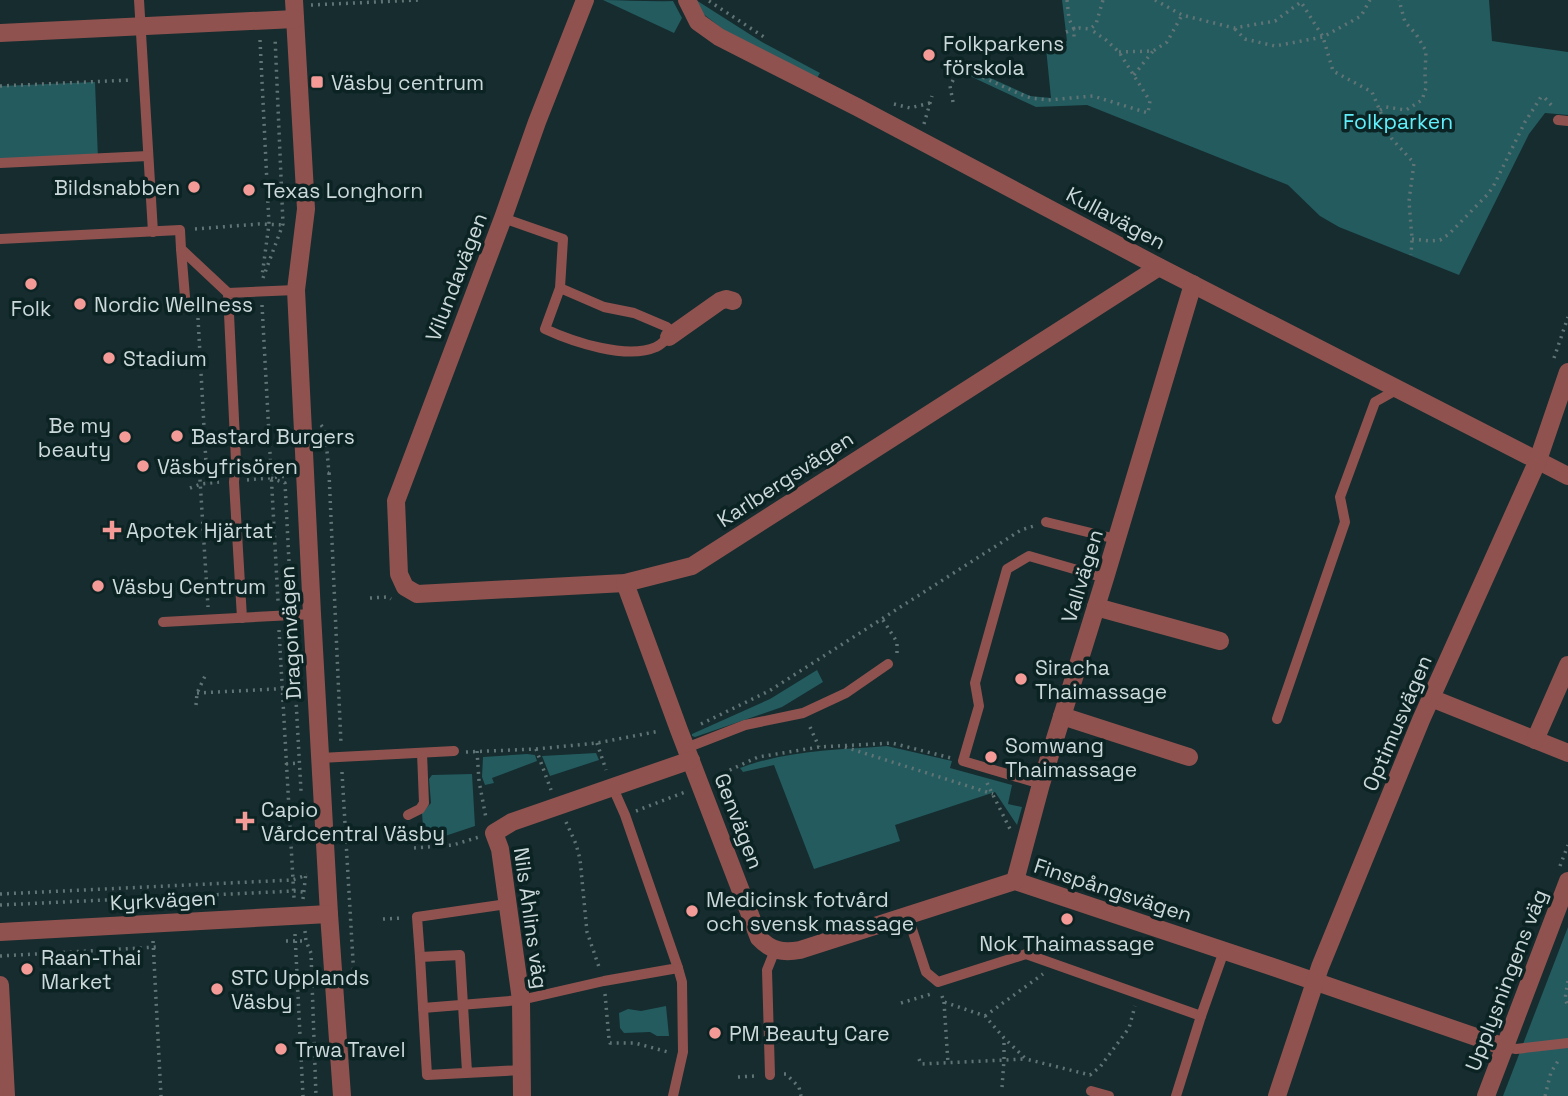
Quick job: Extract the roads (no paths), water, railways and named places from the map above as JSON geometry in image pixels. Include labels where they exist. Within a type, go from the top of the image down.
[{"type":"street","name":"Vilundavägen","points":[[399,575],[396,501],[585,0]]},
{"type":"street","name":"Kullavägen","points":[[687,0],[698,22],[719,37],[869,113],[1159,267],[1568,475]]},
{"type":"street","name":"Dragonvägen","points":[[302,2],[295,19],[306,209],[296,290],[320,758],[342,1096]]},
{"type":"street","points":[[0,33],[295,19]]},
{"type":"street","name":"Karlbergsvägen","points":[[399,575],[405,587],[417,594],[625,583],[692,566],[1159,267]]},
{"type":"street","name":"Vallvägen","points":[[1015,881],[1041,784],[1193,284]]},
{"type":"street","points":[[669,337],[720,301],[733,301]]},
{"type":"street","name":"Optimusvägen","points":[[1277,1096],[1315,982],[1416,732],[1538,460],[1568,372]]},
{"type":"street","name":"Genvägen","points":[[625,583],[760,938],[775,950]]},
{"type":"street","points":[[1096,607],[1220,640]]},
{"type":"street","points":[[1535,740],[1568,666]]},
{"type":"street","points":[[1431,698],[1568,753]]},
{"type":"street","points":[[1062,716],[1189,757]]},
{"type":"street","name":"Nils Åhlins väg","points":[[522,1096],[521,1000],[500,849],[494,833],[512,822],[613,789],[689,754]]},
{"type":"street","name":"Upplysningens väg","points":[[1486,1096],[1563,876]]},
{"type":"street","name":"Finspångsvägen","points":[[775,950],[800,950],[1015,881],[1505,1047]]},
{"type":"street","name":"Kyrkvägen","points":[[0,932],[329,914]]},
{"type":"street","points":[[0,985],[6,1096]]},
{"type":"lane","points":[[139,0],[153,232]]},
{"type":"lane","points":[[0,163],[148,156]]},
{"type":"lane","points":[[503,218],[563,239],[560,288],[545,329],[588,346],[618,350],[641,351],[658,346],[669,337],[667,327],[560,288]]},
{"type":"lane","points":[[0,239],[180,230],[186,309]]},
{"type":"lane","points":[[181,248],[228,293],[236,461],[233,482],[242,618]]},
{"type":"lane","points":[[228,293],[296,290]]},
{"type":"lane","points":[[1277,719],[1345,522],[1340,498],[1366,426],[1375,402],[1398,389]]},
{"type":"lane","points":[[1046,522],[1116,540]]},
{"type":"lane","points":[[1041,784],[963,761],[979,706],[975,683],[1007,569],[1029,556],[1105,578]]},
{"type":"lane","points":[[163,622],[312,614]]},
{"type":"lane","points":[[689,754],[746,725],[803,713],[846,693],[888,664]]},
{"type":"lane","points":[[320,758],[458,751]]},
{"type":"lane","points":[[408,815],[420,809],[424,803],[422,753]]},
{"type":"lane","points":[[613,789],[625,815],[681,982],[683,1052],[673,1096]]},
{"type":"lane","points":[[508,904],[416,917],[427,1074],[522,1070]]},
{"type":"lane","points":[[908,917],[926,972],[937,982],[1026,954],[1201,1017]]},
{"type":"lane","points":[[770,1075],[767,970],[775,950]]},
{"type":"lane","points":[[1176,1096],[1224,951]]},
{"type":"lane","points":[[420,957],[460,955],[467,1072]]},
{"type":"lane","points":[[423,1009],[521,1000],[678,968]]},
{"type":"lane","points":[[1505,1047],[1565,1049]]},
{"type":"lane","points":[[1090,1091],[1109,1096]]},
{"type":"place","name":"Folkparkens förskola","points":[[929,55]]},
{"type":"place","name":"Väsby centrum","points":[[317,82]]},
{"type":"place","name":"Bildsnabben","points":[[194,187]]},
{"type":"place","name":"Texas Longhorn","points":[[249,190]]},
{"type":"place","name":"Folk","points":[[31,284]]},
{"type":"place","name":"Nordic Wellness","points":[[80,304]]},
{"type":"place","name":"Stadium","points":[[109,358]]},
{"type":"place","name":"Bastard Burgers","points":[[177,436]]},
{"type":"place","name":"Be my beauty","points":[[125,437]]},
{"type":"place","name":"Väsbyfrisören","points":[[143,466]]},
{"type":"place","name":"Apotek Hjärtat","points":[[112,530]]},
{"type":"place","name":"Väsby Centrum","points":[[98,586]]},
{"type":"place","name":"Siracha Thaimassage","points":[[1021,679]]},
{"type":"place","name":"Somwang Thaimassage","points":[[991,757]]},
{"type":"place","name":"Capio Vårdcentral Väsby","points":[[245,821]]},
{"type":"place","name":"Medicinsk fotvård och svensk massage","points":[[692,911]]},
{"type":"place","name":"Nok Thaimassage","points":[[1067,919]]},
{"type":"place","name":"Raan-Thai Market","points":[[27,969]]},
{"type":"place","name":"STC Upplands Väsby","points":[[217,989]]},
{"type":"place","name":"PM Beauty Care","points":[[715,1033]]},
{"type":"place","name":"Trwa Travel","points":[[281,1049]]},
{"type":"park label","name":"Folkparken","points":[[1398,121]]}]
